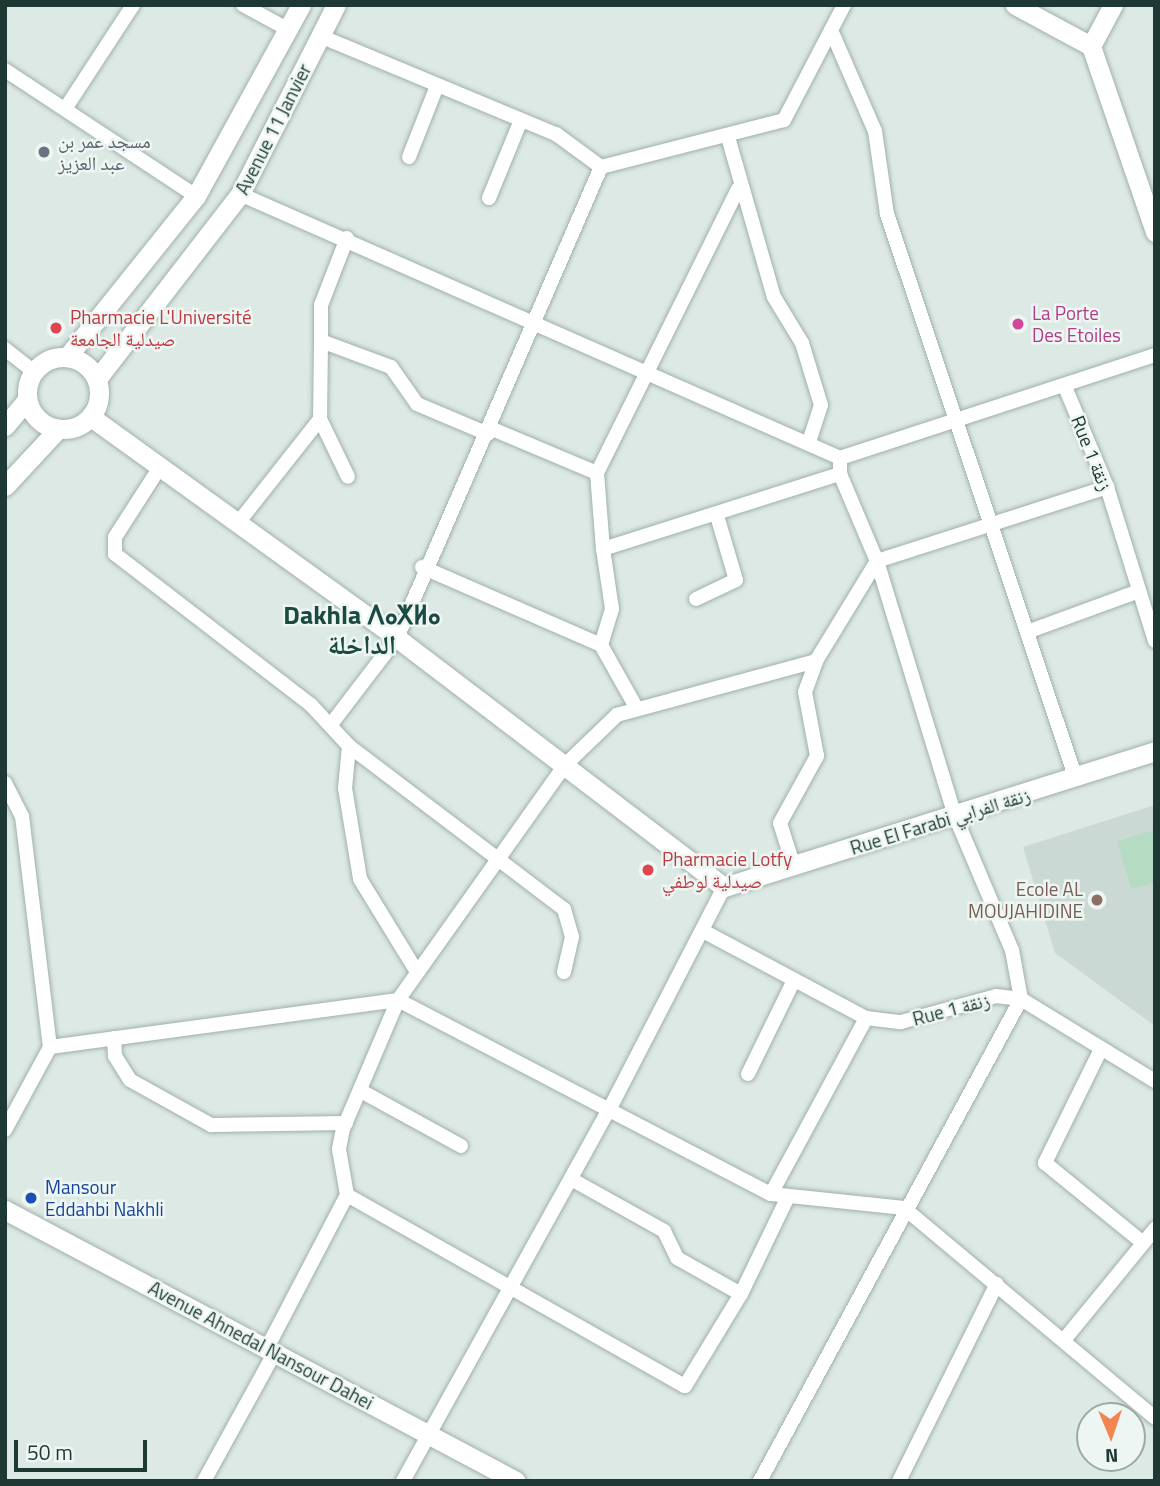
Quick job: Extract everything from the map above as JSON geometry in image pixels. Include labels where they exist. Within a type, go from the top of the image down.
[{"type":"street","points":[[67,106],[133,5]]},
{"type":"street","points":[[243,5],[289,30]]},
{"type":"street","name":"Avenue 11 Janvier","points":[[67,356],[196,196],[301,5]]},
{"type":"street","name":"Avenue 11 Janvier","points":[[97,379],[240,194],[336,5]]},
{"type":"street","points":[[601,167],[728,137],[789,117],[844,5]]},
{"type":"street","points":[[1015,5],[1091,46],[1155,232]]},
{"type":"street","points":[[1091,46],[1113,5]]},
{"type":"street","points":[[831,30],[875,131],[887,214],[1076,779]]},
{"type":"street","points":[[320,36],[521,120],[574,145],[601,167]]},
{"type":"street","points":[[5,70],[67,106],[196,196]]},
{"type":"street","points":[[409,157],[438,86]]},
{"type":"street","points":[[489,198],[521,120]]},
{"type":"street","points":[[728,137],[738,189],[774,297],[802,343],[821,405],[808,441]]},
{"type":"street","points":[[332,723],[397,638],[422,568],[489,431],[601,167]]},
{"type":"street","points":[[601,645],[612,609],[603,549],[597,473],[645,368],[738,189]]},
{"type":"street","points":[[240,194],[645,368],[840,458],[1065,387],[1155,355]]},
{"type":"street","points":[[347,238],[321,305],[320,419],[348,477]]},
{"type":"street","points":[[321,341],[391,367],[417,404],[597,473]]},
{"type":"street","points":[[5,349],[33,371]]},
{"type":"street","points":[[5,486],[58,429],[91,417],[100,394],[97,379],[85,364],[67,356],[33,371]]},
{"type":"street","points":[[5,426],[27,400],[33,371]]},
{"type":"street","name":"Rue 1 زنقة","points":[[1065,387],[1107,487],[1155,641]]},
{"type":"street","points":[[27,400],[44,424],[58,429]]},
{"type":"street","points":[[91,417],[397,638],[724,887],[704,931],[609,1110],[432,1435],[403,1481]]},
{"type":"street","points":[[238,523],[320,419]]},
{"type":"street","points":[[760,1481],[904,1208],[1021,999],[1012,950],[955,816],[877,561],[840,474],[840,458]]},
{"type":"street","points":[[160,467],[115,537],[115,554],[332,723],[349,746],[564,909],[572,937],[564,972]]},
{"type":"street","points":[[603,549],[717,516],[840,474]]},
{"type":"street","points":[[794,867],[780,823],[817,756],[804,699],[816,661],[877,561],[1107,487]]},
{"type":"street","points":[[696,599],[736,580],[717,516]]},
{"type":"street","points":[[422,568],[601,645],[637,709]]},
{"type":"street","points":[[1027,632],[1139,591]]},
{"type":"street","points":[[205,1480],[346,1195],[339,1149],[346,1123],[398,1000],[495,858],[564,766],[601,725],[637,709],[816,661]]},
{"type":"street","points":[[349,746],[345,788],[360,878],[417,972]]},
{"type":"street","name":"Rue El Farabi زنقة الفرابي","points":[[724,887],[1076,779],[1155,751]]},
{"type":"street","points":[[5,783],[22,816],[50,1047],[5,1130]]},
{"type":"street","name":"Rue 1 زنقة","points":[[704,931],[866,1018],[901,1022],[996,996],[1021,999]]},
{"type":"street","points":[[748,1074],[794,980]]},
{"type":"street","points":[[1021,999],[1100,1051],[1155,1081]]},
{"type":"street","points":[[50,1047],[398,1000],[771,1194],[787,1199],[904,1208],[1155,1418]]},
{"type":"street","points":[[771,1194],[866,1018]]},
{"type":"street","points":[[114,1038],[118,1062],[131,1080],[211,1125],[346,1123]]},
{"type":"street","points":[[1100,1051],[1045,1163],[1143,1242]]},
{"type":"street","points":[[361,1091],[461,1146]]},
{"type":"street","points":[[571,1179],[664,1231],[677,1258],[741,1294]]},
{"type":"street","points":[[346,1195],[510,1292],[685,1386],[741,1294],[787,1199]]},
{"type":"street","name":"Avenue Ahnedal Nansour Dahei","points":[[5,1210],[516,1481]]},
{"type":"street","points":[[1064,1340],[1155,1229]]},
{"type":"street","points":[[898,1481],[997,1284]]},
{"type":"shaded area","name":"Ecole AL MOUJAHIDINE","points":[[1155,805],[1155,1026],[1055,953],[1023,847]]},
{"type":"green space","points":[[1155,830],[1155,883],[1131,889],[1117,841]]},
{"type":"place","name":"مسجد عمر بن عبد العزيز","points":[[44,152]]},
{"type":"place","name":"La Porte Des Etoiles","points":[[1018,324]]},
{"type":"place","name":"Pharmacie L'Université صيدلية الجامعة","points":[[56,328]]},
{"type":"place","name":"Pharmacie Lotfy صيدلية لوطفي","points":[[648,870]]},
{"type":"place","name":"Ecole AL MOUJAHIDINE","points":[[1097,900]]},
{"type":"place","name":"Mansour Eddahbi Nakhli","points":[[31,1198]]},
{"type":"district","name":"Dakhla ⴷⴰⵅⵍⴰ الداخلة","points":[[362,630]]}]
